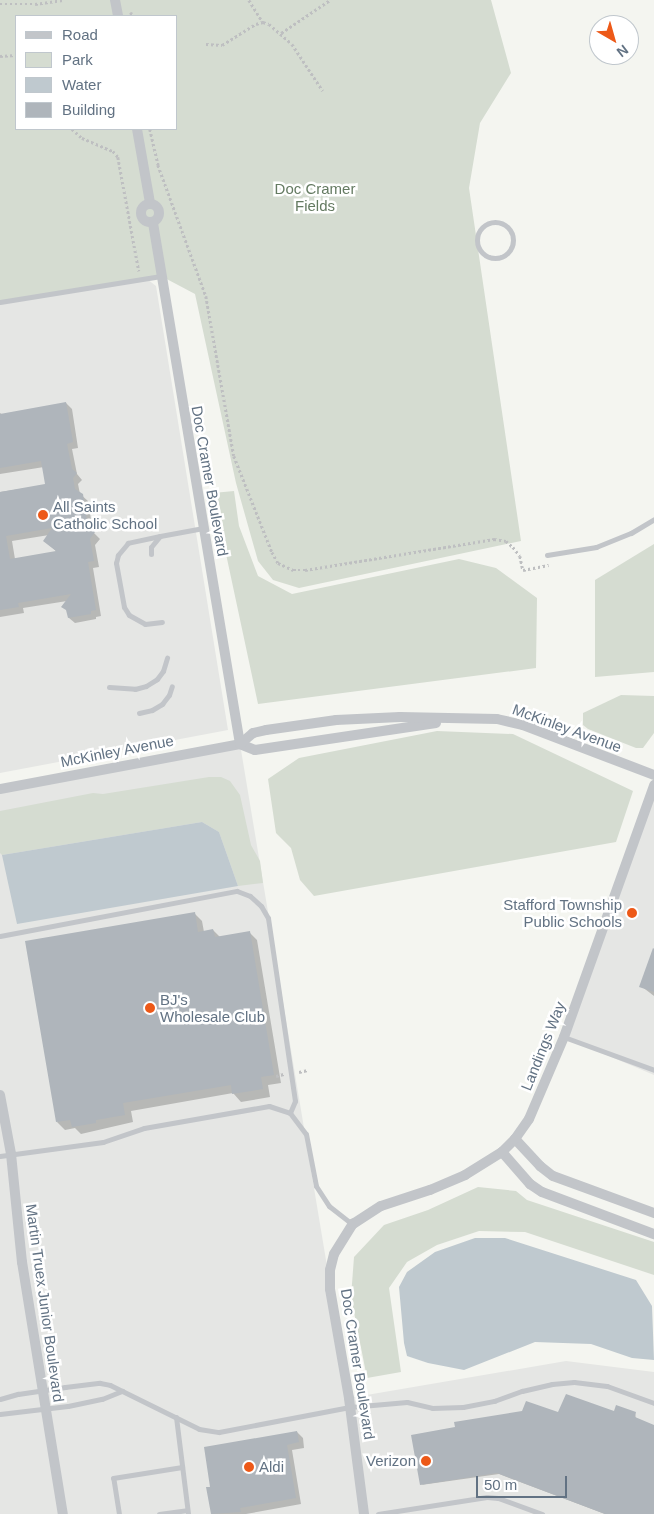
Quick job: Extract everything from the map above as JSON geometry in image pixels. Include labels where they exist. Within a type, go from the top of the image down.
[{"type":"street","points":[[115,0],[118,15]]},
{"type":"street","name":"Doc Cramer Boulevard","points":[[137,130],[150,203],[145,205],[141,213],[144,220],[152,223],[240,744]]},
{"type":"street","name":"McKinley Avenue","points":[[0,789],[240,744],[253,733],[336,720],[400,717],[497,719],[523,725],[654,775]]},
{"type":"street","name":"McKinley Avenue","points":[[240,744],[254,750],[468,718]]},
{"type":"street","name":"Landings Way","points":[[353,1224],[381,1206],[430,1190],[464,1175],[502,1152],[515,1139],[529,1119],[564,1037],[654,785]]},
{"type":"street","name":"Martin Truex Junior Boulevard","points":[[0,1095],[5,1155],[44,1410],[63,1514]]},
{"type":"street","points":[[515,1139],[540,1166],[553,1176],[654,1213]]},
{"type":"street","points":[[502,1152],[530,1184],[542,1192],[654,1233]]},
{"type":"street","name":"Doc Cramer Boulevard","points":[[353,1224],[334,1254],[330,1270],[330,1289],[350,1407],[364,1514]]},
{"type":"lane","points":[[491,223],[503,224],[508,228],[513,240],[509,252],[499,258],[487,256],[478,247],[477,241],[481,230],[491,223]]},
{"type":"lane","points":[[0,302],[161,276]]},
{"type":"lane","points":[[547,555],[596,547],[631,533],[654,519]]},
{"type":"lane","points":[[162,622],[145,624],[129,615],[124,607],[116,563],[118,555],[128,543],[203,528]]},
{"type":"lane","points":[[151,554],[151,547],[160,536]]},
{"type":"lane","points":[[109,687],[135,689],[146,686],[157,679],[163,671],[167,658]]},
{"type":"lane","points":[[139,713],[152,710],[162,704],[169,695],[172,686]]},
{"type":"lane","points":[[0,936],[237,892],[250,896],[261,906],[268,918],[296,1101],[290,1114]]},
{"type":"lane","points":[[564,1037],[654,1070]]},
{"type":"lane","points":[[5,1155],[103,1142],[144,1128],[269,1106],[290,1114],[306,1134],[316,1186],[329,1206],[353,1224]]},
{"type":"lane","points":[[0,1399],[41,1390],[100,1383],[110,1384],[198,1429],[219,1432],[350,1407],[406,1402],[432,1408],[455,1408],[494,1401],[522,1391],[552,1384],[574,1382],[607,1386],[654,1403]]},
{"type":"lane","points":[[0,1414],[44,1410],[102,1399],[122,1391]]},
{"type":"lane","points":[[159,1514],[188,1512],[176,1417]]},
{"type":"lane","points":[[119,1514],[113,1478],[182,1467]]},
{"type":"lane","points":[[378,1514],[487,1497],[498,1498],[542,1514]]},
{"type":"path","points":[[0,4],[63,0]]},
{"type":"path","points":[[249,0],[263,22],[280,32],[292,44],[323,91]]},
{"type":"path","points":[[280,32],[330,0]]},
{"type":"path","points":[[206,44],[222,45],[247,29],[263,22]]},
{"type":"path","points":[[0,56],[15,55]]},
{"type":"path","points":[[73,130],[82,138],[113,151],[118,157],[141,280]]},
{"type":"path","points":[[150,130],[158,165],[206,296],[234,456],[278,563],[293,570],[305,570],[501,539],[513,546],[520,556],[523,570],[549,565]]},
{"type":"shaded area","points":[[147,279],[156,286],[228,730],[0,773],[0,302]]},
{"type":"shaded area","points":[[240,744],[349,1398],[566,1361],[654,1372],[654,1514],[0,1514],[0,789]]},
{"type":"shaded area","name":"Stafford Township Public Schools","points":[[654,790],[654,1075],[564,1037]]},
{"type":"green space","name":"Doc Cramer Fields","points":[[0,0],[491,0],[511,73],[480,123],[469,188],[521,541],[299,588],[273,580],[258,561],[236,483],[195,294],[161,276],[0,302]]},
{"type":"green space","points":[[234,491],[239,526],[258,576],[292,594],[459,559],[496,568],[537,598],[536,668],[258,704],[213,493]]},
{"type":"green space","points":[[654,544],[654,672],[595,677],[595,580]]},
{"type":"green space","points":[[621,695],[654,696],[654,733],[643,748],[636,748],[588,729],[583,725],[583,713]]},
{"type":"green space","points":[[437,731],[513,734],[633,791],[616,842],[314,896],[300,880],[291,848],[276,833],[268,779],[299,758]]},
{"type":"green space","points":[[209,777],[221,777],[230,781],[240,795],[251,845],[260,861],[263,883],[238,886],[219,832],[202,822],[2,855],[0,853],[0,811],[93,793],[103,794]]},
{"type":"green space","points":[[478,1187],[516,1191],[527,1200],[654,1242],[654,1275],[525,1232],[479,1231],[437,1245],[407,1262],[389,1288],[401,1372],[367,1378],[351,1297],[354,1257],[384,1225],[428,1210]]},
{"type":"water","points":[[202,822],[219,832],[238,886],[17,924],[2,855]]},
{"type":"water","points":[[475,1238],[505,1238],[636,1280],[652,1306],[654,1360],[632,1358],[591,1344],[535,1342],[464,1370],[428,1363],[407,1356],[399,1287],[407,1272],[435,1252]]},
{"type":"building","name":"All Saints Catholic School","points":[[66,402],[73,442],[67,444],[72,469],[77,473],[73,478],[75,489],[83,494],[88,527],[95,532],[90,539],[94,561],[88,562],[96,610],[91,611],[91,614],[68,618],[66,610],[61,607],[71,594],[18,603],[19,607],[0,610],[0,492],[45,484],[41,461],[0,468],[0,414]],"holes":[[[52,528],[43,541],[56,551],[10,559],[6,536]]]},
{"type":"building","name":"BJ's Wholesale Club","points":[[195,912],[198,932],[213,929],[215,937],[250,931],[274,1075],[261,1077],[263,1089],[232,1094],[231,1085],[123,1103],[125,1115],[96,1120],[96,1123],[72,1127],[70,1120],[56,1122],[25,941]]},
{"type":"building","points":[[654,949],[654,992],[639,987]]},
{"type":"building","points":[[566,1394],[614,1411],[616,1405],[636,1412],[635,1417],[654,1425],[654,1514],[605,1514],[497,1473],[420,1485],[411,1435],[455,1427],[454,1422],[522,1411],[526,1401],[558,1412]]},
{"type":"building","name":"Aldi","points":[[297,1431],[299,1442],[287,1445],[296,1498],[240,1508],[241,1512],[211,1514],[206,1487],[210,1487],[204,1447]]},
{"type":"place","name":"All Saints Catholic School","points":[[43,515]]},
{"type":"place","name":"Stafford Township Public Schools","points":[[632,913]]},
{"type":"place","name":"BJ's Wholesale Club","points":[[150,1008]]},
{"type":"place","name":"Verizon","points":[[426,1461]]},
{"type":"place","name":"Aldi","points":[[249,1467]]}]
